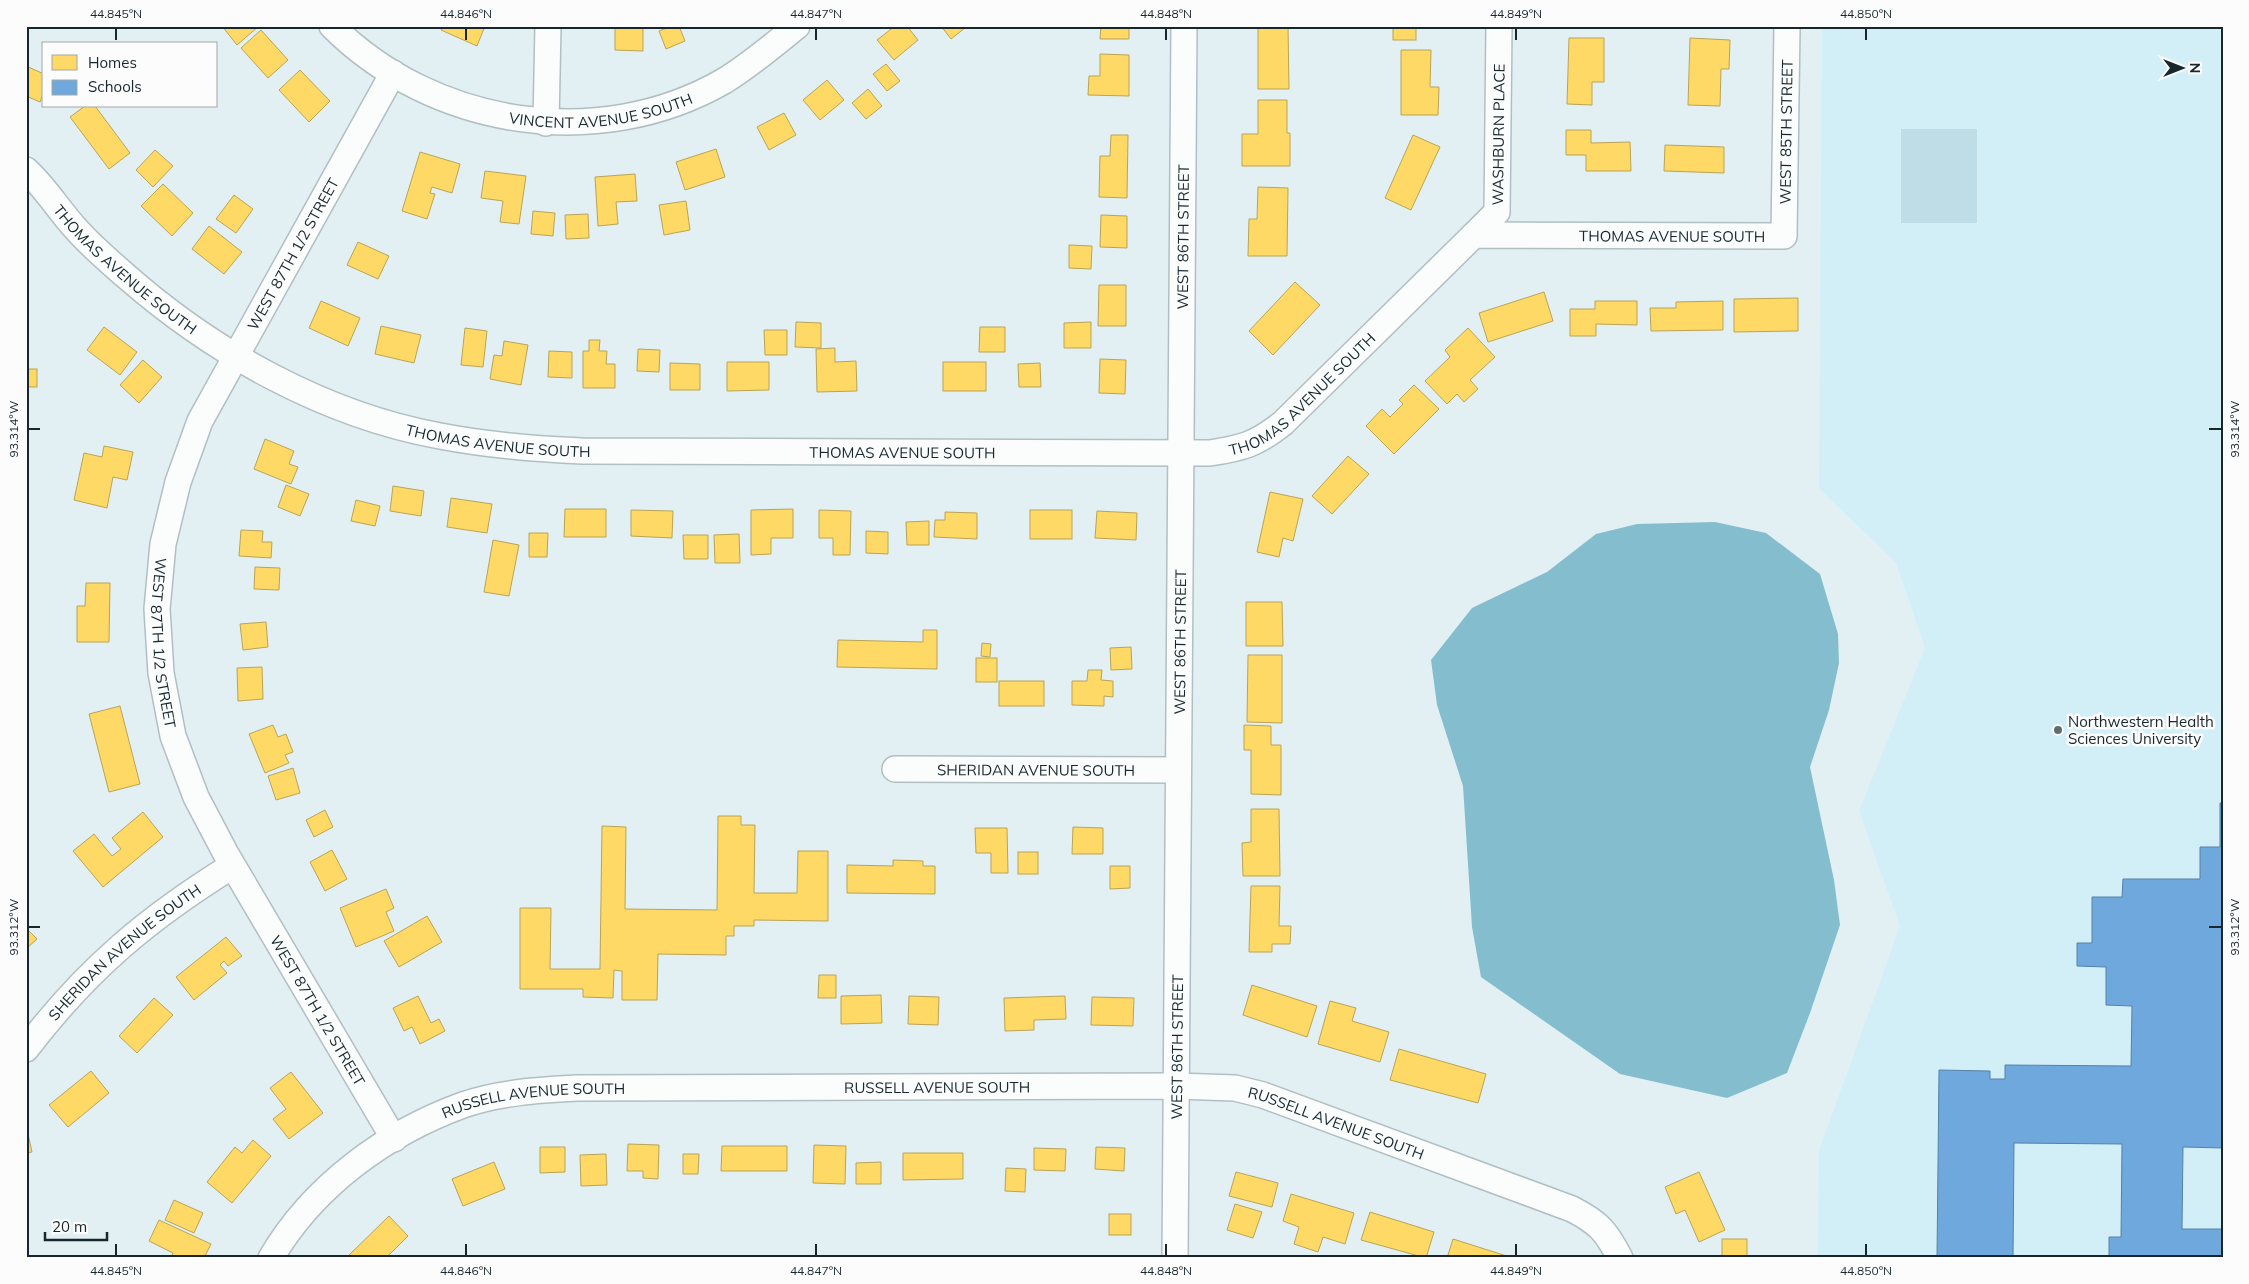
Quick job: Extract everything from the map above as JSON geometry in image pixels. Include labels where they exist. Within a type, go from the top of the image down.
[{"type":"street","points":[[332,26],[352,46],[392,73]]},
{"type":"street","points":[[546,122],[548,26]]},
{"type":"street","name":"VINCENT AVENUE SOUTH","points":[[392,73],[437,96],[483,113],[546,122],[582,122],[622,116],[678,102],[724,81],[797,26]]},
{"type":"street","name":"WEST 86TH STREET","points":[[1175,1258],[1184,26]]},
{"type":"street","name":"WASHBURN PLACE","points":[[1474,235],[1497,212],[1499,26]]},
{"type":"street","name":"WEST 85TH STREET","points":[[1784,236],[1787,26]]},
{"type":"street","name":"WEST 87TH 1/2 STREET","points":[[392,73],[200,421],[178,482],[163,544],[157,609],[161,674],[173,736],[196,797],[232,866],[394,1138]]},
{"type":"street","name":"THOMAS AVENUE SOUTH","points":[[26,170],[77,231],[179,320],[236,356],[300,390],[367,417],[438,436],[510,447],[592,451],[1210,453],[1237,449],[1262,440],[1283,423],[1474,235],[1784,236]]},
{"type":"street","name":"SHERIDAN AVENUE SOUTH","points":[[895,769],[1178,770]]},
{"type":"street","name":"SHERIDAN AVENUE SOUTH","points":[[26,1049],[80,983],[131,936],[187,894],[232,866]]},
{"type":"street","name":"RUSSELL AVENUE SOUTH","points":[[271,1258],[280,1242],[318,1196],[362,1158],[411,1128],[465,1105],[522,1092],[589,1088],[1176,1086],[1235,1088],[1263,1095],[1572,1210],[1594,1221],[1612,1242],[1620,1258]]},
{"type":"shaded area","name":"Northwestern Health Sciences University","points":[[1822,26],[2223,26],[2223,1258],[1818,1258],[1819,1151],[1900,926],[1859,811],[1925,648],[1896,563],[1819,488]]},
{"type":"shaded area","points":[[1901,129],[1977,129],[1977,223],[1901,223]]},
{"type":"water","points":[[1715,522],[1766,533],[1820,574],[1838,634],[1839,663],[1829,710],[1810,767],[1834,880],[1840,925],[1787,1073],[1727,1098],[1620,1074],[1481,977],[1472,927],[1463,786],[1437,705],[1431,660],[1472,608],[1547,572],[1596,534],[1637,524]]},
{"type":"building: Homes","points":[[222,26],[259,26],[237,45]]},
{"type":"building: Homes","points":[[443,26],[485,26],[477,46],[441,30]]},
{"type":"building: Homes","points":[[615,26],[643,26],[643,51],[615,50]]},
{"type":"building: Homes","points":[[672,26],[679,26],[685,41],[666,49],[659,31]]},
{"type":"building: Homes","points":[[895,26],[907,26],[918,40],[894,60],[877,40]]},
{"type":"building: Homes","points":[[941,26],[964,26],[965,28],[951,39]]},
{"type":"building: Homes","points":[[1101,26],[1129,26],[1129,39],[1100,39]]},
{"type":"building: Homes","points":[[1258,26],[1288,26],[1289,89],[1258,89]]},
{"type":"building: Homes","points":[[1393,26],[1416,26],[1416,40],[1393,40]]},
{"type":"building: Homes","points":[[261,30],[288,60],[268,78],[241,48]]},
{"type":"building: Homes","points":[[1569,38],[1604,38],[1604,82],[1592,82],[1592,105],[1567,104]]},
{"type":"building: Homes","points":[[1690,38],[1730,40],[1729,69],[1721,69],[1720,106],[1688,105]]},
{"type":"building: Homes","points":[[1401,50],[1431,50],[1430,87],[1439,87],[1438,115],[1401,115]]},
{"type":"building: Homes","points":[[1100,54],[1129,55],[1129,96],[1088,95],[1089,76],[1100,76]]},
{"type":"building: Homes","points":[[886,64],[900,81],[887,91],[873,74]]},
{"type":"building: Homes","points":[[26,66],[42,73],[42,96],[40,102],[26,96]]},
{"type":"building: Homes","points":[[300,70],[330,101],[309,122],[279,90]]},
{"type":"building: Homes","points":[[827,80],[844,100],[820,120],[803,100]]},
{"type":"building: Homes","points":[[868,89],[882,106],[866,119],[852,103]]},
{"type":"building: Homes","points":[[1258,100],[1287,100],[1290,166],[1242,166],[1242,134],[1258,134]]},
{"type":"building: Homes","points":[[82,108],[96,108],[130,153],[109,169],[70,117]]},
{"type":"building: Homes","points":[[784,113],[796,135],[769,150],[757,127]]},
{"type":"building: Homes","points":[[1566,130],[1591,130],[1591,143],[1630,142],[1631,171],[1586,171],[1586,155],[1566,155]]},
{"type":"building: Homes","points":[[1111,135],[1128,135],[1127,198],[1099,197],[1100,156],[1110,156]]},
{"type":"building: Homes","points":[[1413,135],[1440,147],[1411,210],[1385,198]]},
{"type":"building: Homes","points":[[1665,145],[1724,147],[1724,173],[1664,171]]},
{"type":"building: Homes","points":[[716,149],[725,177],[685,190],[676,162]]},
{"type":"building: Homes","points":[[155,150],[173,166],[153,187],[136,170]]},
{"type":"building: Homes","points":[[420,152],[460,164],[452,193],[432,187],[430,193],[435,194],[427,219],[402,211]]},
{"type":"building: Homes","points":[[485,171],[526,176],[519,224],[500,222],[503,201],[481,198]]},
{"type":"building: Homes","points":[[635,174],[637,201],[616,202],[618,224],[598,226],[595,177]]},
{"type":"building: Homes","points":[[163,184],[193,213],[172,236],[141,206]]},
{"type":"building: Homes","points":[[1258,187],[1288,188],[1287,256],[1248,256],[1249,219],[1257,219]]},
{"type":"building: Homes","points":[[234,195],[253,209],[236,233],[216,219]]},
{"type":"building: Homes","points":[[686,201],[690,230],[664,235],[659,205]]},
{"type":"building: Homes","points":[[533,211],[555,213],[553,236],[531,234]]},
{"type":"building: Homes","points":[[588,214],[589,238],[566,239],[565,215]]},
{"type":"building: Homes","points":[[1101,215],[1127,216],[1127,248],[1100,247]]},
{"type":"building: Homes","points":[[209,226],[242,252],[224,274],[192,249]]},
{"type":"building: Homes","points":[[358,242],[389,256],[378,279],[347,265]]},
{"type":"building: Homes","points":[[1069,245],[1092,246],[1091,269],[1069,268]]},
{"type":"building: Homes","points":[[1295,282],[1320,305],[1273,355],[1249,331]]},
{"type":"building: Homes","points":[[1099,285],[1126,285],[1126,326],[1098,326]]},
{"type":"building: Homes","points":[[1544,292],[1553,321],[1488,342],[1479,313]]},
{"type":"building: Homes","points":[[1798,298],[1798,331],[1734,332],[1734,299]]},
{"type":"building: Homes","points":[[321,301],[360,318],[348,346],[309,328]]},
{"type":"building: Homes","points":[[1595,301],[1637,301],[1637,325],[1596,324],[1596,336],[1570,336],[1570,309],[1595,309]]},
{"type":"building: Homes","points":[[1723,301],[1723,330],[1651,331],[1650,308],[1676,308],[1676,302]]},
{"type":"building: Homes","points":[[796,322],[821,323],[821,348],[795,347]]},
{"type":"building: Homes","points":[[1091,322],[1091,348],[1064,348],[1064,323]]},
{"type":"building: Homes","points":[[381,326],[421,335],[414,363],[375,354]]},
{"type":"building: Homes","points":[[104,327],[137,352],[120,375],[87,350]]},
{"type":"building: Homes","points":[[980,327],[1005,327],[1005,352],[979,352]]},
{"type":"building: Homes","points":[[465,328],[487,331],[483,367],[461,365]]},
{"type":"building: Homes","points":[[1468,328],[1495,357],[1470,380],[1478,389],[1464,402],[1457,394],[1447,404],[1425,381],[1450,357],[1445,350]]},
{"type":"building: Homes","points":[[764,330],[787,330],[787,355],[765,355]]},
{"type":"building: Homes","points":[[589,340],[600,340],[599,351],[607,351],[606,364],[615,364],[615,388],[583,388],[583,351],[589,351]]},
{"type":"building: Homes","points":[[504,341],[528,345],[521,385],[490,379],[494,355],[502,356]]},
{"type":"building: Homes","points":[[835,348],[835,362],[856,361],[857,391],[817,392],[816,349]]},
{"type":"building: Homes","points":[[638,349],[660,350],[659,372],[637,371]]},
{"type":"building: Homes","points":[[549,351],[572,352],[572,378],[548,377]]},
{"type":"building: Homes","points":[[1100,359],[1126,360],[1125,394],[1099,393]]},
{"type":"building: Homes","points":[[143,360],[162,377],[139,403],[120,385]]},
{"type":"building: Homes","points":[[727,362],[769,362],[769,390],[727,391]]},
{"type":"building: Homes","points":[[943,362],[986,362],[986,391],[943,391]]},
{"type":"building: Homes","points":[[670,363],[700,364],[700,390],[670,390]]},
{"type":"building: Homes","points":[[1040,363],[1041,387],[1019,387],[1018,364]]},
{"type":"building: Homes","points":[[26,369],[37,369],[37,387],[26,387]]},
{"type":"building: Homes","points":[[1414,385],[1439,409],[1394,454],[1366,426],[1382,409],[1390,417],[1403,404],[1399,400]]},
{"type":"building: Homes","points":[[265,439],[294,451],[289,464],[298,467],[291,484],[254,469]]},
{"type":"building: Homes","points":[[104,446],[133,452],[127,480],[113,477],[107,508],[74,500],[84,453],[102,457]]},
{"type":"building: Homes","points":[[1348,456],[1369,474],[1332,514],[1312,496]]},
{"type":"building: Homes","points":[[286,485],[309,494],[300,516],[278,507]]},
{"type":"building: Homes","points":[[393,486],[424,491],[421,516],[390,511]]},
{"type":"building: Homes","points":[[1270,492],[1303,499],[1293,541],[1283,538],[1279,557],[1257,552]]},
{"type":"building: Homes","points":[[451,498],[492,504],[487,533],[447,527]]},
{"type":"building: Homes","points":[[356,500],[380,506],[375,526],[351,521]]},
{"type":"building: Homes","points":[[565,509],[606,509],[606,537],[564,537]]},
{"type":"building: Homes","points":[[793,509],[793,538],[771,538],[771,554],[751,555],[751,510]]},
{"type":"building: Homes","points":[[631,510],[673,511],[672,538],[631,536]]},
{"type":"building: Homes","points":[[819,510],[851,511],[850,555],[833,555],[833,538],[819,538]]},
{"type":"building: Homes","points":[[1030,510],[1072,510],[1072,539],[1030,539]]},
{"type":"building: Homes","points":[[1097,511],[1137,513],[1136,540],[1095,538]]},
{"type":"building: Homes","points":[[945,512],[977,513],[977,539],[934,537],[935,520],[945,520]]},
{"type":"building: Homes","points":[[929,521],[929,545],[907,545],[906,522]]},
{"type":"building: Homes","points":[[241,530],[263,531],[262,542],[272,542],[271,558],[239,556]]},
{"type":"building: Homes","points":[[866,531],[888,532],[888,554],[866,553]]},
{"type":"building: Homes","points":[[529,533],[548,533],[547,557],[529,557]]},
{"type":"building: Homes","points":[[739,534],[740,563],[715,563],[714,535]]},
{"type":"building: Homes","points":[[683,535],[708,535],[708,559],[684,559]]},
{"type":"building: Homes","points":[[493,540],[519,545],[509,596],[484,592]]},
{"type":"building: Homes","points":[[255,567],[280,568],[279,590],[254,589]]},
{"type":"building: Homes","points":[[86,583],[110,583],[109,642],[77,642],[77,606],[85,606]]},
{"type":"building: Homes","points":[[1246,602],[1282,602],[1283,646],[1246,646]]},
{"type":"building: Homes","points":[[266,622],[268,647],[243,650],[240,624]]},
{"type":"building: Homes","points":[[923,630],[937,630],[937,669],[837,667],[838,640],[923,642]]},
{"type":"building: Homes","points":[[982,643],[991,644],[990,657],[981,656]]},
{"type":"building: Homes","points":[[1131,647],[1132,669],[1111,670],[1110,648]]},
{"type":"building: Homes","points":[[1248,655],[1282,655],[1282,723],[1247,722]]},
{"type":"building: Homes","points":[[976,658],[997,658],[997,682],[976,682]]},
{"type":"building: Homes","points":[[262,667],[263,699],[238,701],[237,668]]},
{"type":"building: Homes","points":[[1088,670],[1102,670],[1101,680],[1113,681],[1113,697],[1104,696],[1104,706],[1072,705],[1072,681],[1087,681]]},
{"type":"building: Homes","points":[[999,681],[1044,681],[1044,706],[999,706]]},
{"type":"building: Homes","points":[[120,706],[140,784],[109,792],[89,714]]},
{"type":"building: Homes","points":[[273,725],[278,737],[286,734],[293,752],[285,755],[289,763],[265,773],[249,734]]},
{"type":"building: Homes","points":[[1244,725],[1271,726],[1271,745],[1281,745],[1281,795],[1251,794],[1251,750],[1244,750]]},
{"type":"building: Homes","points":[[293,768],[300,793],[276,800],[268,776]]},
{"type":"building: Homes","points":[[1251,809],[1279,809],[1280,876],[1243,876],[1242,843],[1251,842]]},
{"type":"building: Homes","points":[[325,810],[333,827],[314,837],[306,820]]},
{"type":"building: Homes","points":[[143,812],[163,837],[103,887],[73,851],[94,834],[112,856],[121,849],[112,838]]},
{"type":"building: Homes","points":[[718,816],[741,816],[741,825],[755,825],[754,893],[797,893],[798,851],[828,851],[828,921],[754,920],[754,926],[734,926],[734,936],[726,936],[726,955],[658,954],[657,1000],[622,1000],[622,971],[614,970],[613,998],[583,997],[583,989],[520,989],[520,908],[551,908],[550,969],[600,969],[602,826],[626,827],[625,909],[717,910]]},
{"type":"building: Homes","points":[[1073,827],[1103,828],[1103,854],[1072,854]]},
{"type":"building: Homes","points":[[975,828],[1007,828],[1008,873],[991,873],[991,853],[976,853]]},
{"type":"building: Homes","points":[[332,850],[347,879],[325,891],[310,862]]},
{"type":"building: Homes","points":[[1018,852],[1038,852],[1038,874],[1018,874]]},
{"type":"building: Homes","points":[[893,860],[923,861],[923,866],[935,866],[935,894],[847,893],[847,865],[893,866]]},
{"type":"building: Homes","points":[[1110,866],[1130,866],[1130,888],[1110,889]]},
{"type":"building: Homes","points":[[1251,886],[1280,886],[1279,926],[1291,926],[1290,944],[1272,944],[1272,952],[1249,952]]},
{"type":"building: Homes","points":[[386,889],[394,908],[386,912],[394,931],[356,947],[340,908]]},
{"type":"building: Homes","points":[[427,916],[442,942],[399,967],[384,941]]},
{"type":"building: Homes","points":[[26,928],[37,939],[26,949]]},
{"type":"building: Homes","points":[[226,937],[242,956],[228,966],[224,961],[220,965],[227,973],[194,1000],[176,977]]},
{"type":"building: Homes","points":[[819,975],[836,975],[836,998],[818,998]]},
{"type":"building: Homes","points":[[1252,985],[1317,1006],[1307,1037],[1243,1015]]},
{"type":"building: Homes","points":[[881,995],[882,1023],[841,1024],[841,996]]},
{"type":"building: Homes","points":[[418,996],[431,1023],[439,1019],[445,1031],[420,1044],[412,1027],[404,1031],[393,1008]]},
{"type":"building: Homes","points":[[909,996],[939,997],[938,1025],[908,1024]]},
{"type":"building: Homes","points":[[1065,996],[1066,1019],[1034,1020],[1034,1030],[1005,1031],[1004,998]]},
{"type":"building: Homes","points":[[1092,997],[1134,998],[1133,1026],[1091,1025]]},
{"type":"building: Homes","points":[[154,998],[173,1015],[137,1053],[119,1036]]},
{"type":"building: Homes","points":[[1330,1001],[1356,1008],[1352,1021],[1389,1032],[1380,1062],[1318,1044]]},
{"type":"building: Homes","points":[[1399,1049],[1486,1074],[1478,1103],[1390,1080]]},
{"type":"building: Homes","points":[[91,1071],[109,1093],[68,1127],[49,1105]]},
{"type":"building: Homes","points":[[291,1072],[323,1113],[289,1139],[273,1119],[286,1109],[270,1088]]},
{"type":"building: Homes","points":[[26,1125],[32,1152],[26,1153]]},
{"type":"building: Homes","points":[[253,1140],[271,1156],[232,1203],[207,1182],[235,1147],[242,1153]]},
{"type":"building: Homes","points":[[628,1144],[659,1145],[658,1179],[643,1178],[643,1171],[627,1171]]},
{"type":"building: Homes","points":[[814,1145],[846,1146],[845,1184],[813,1183]]},
{"type":"building: Homes","points":[[722,1146],[787,1146],[787,1171],[721,1171]]},
{"type":"building: Homes","points":[[540,1147],[565,1147],[565,1172],[540,1173]]},
{"type":"building: Homes","points":[[1096,1147],[1125,1148],[1124,1171],[1095,1169]]},
{"type":"building: Homes","points":[[1034,1148],[1066,1149],[1065,1171],[1034,1170]]},
{"type":"building: Homes","points":[[903,1153],[963,1153],[963,1179],[903,1180]]},
{"type":"building: Homes","points":[[606,1154],[607,1185],[581,1186],[580,1155]]},
{"type":"building: Homes","points":[[683,1154],[699,1154],[698,1174],[683,1174]]},
{"type":"building: Homes","points":[[494,1162],[505,1189],[463,1206],[452,1179]]},
{"type":"building: Homes","points":[[881,1162],[881,1184],[856,1184],[856,1163]]},
{"type":"building: Homes","points":[[1006,1168],[1026,1169],[1025,1192],[1005,1191]]},
{"type":"building: Homes","points":[[1236,1172],[1278,1183],[1272,1207],[1229,1196]]},
{"type":"building: Homes","points":[[1699,1172],[1725,1230],[1699,1242],[1685,1210],[1676,1214],[1665,1187]]},
{"type":"building: Homes","points":[[1291,1194],[1354,1213],[1345,1244],[1323,1237],[1318,1252],[1294,1244],[1299,1227],[1283,1221]]},
{"type":"building: Homes","points":[[174,1200],[203,1213],[194,1233],[165,1220]]},
{"type":"building: Homes","points":[[1235,1204],[1262,1212],[1253,1238],[1227,1230]]},
{"type":"building: Homes","points":[[1370,1212],[1434,1232],[1426,1258],[1361,1240]]},
{"type":"building: Homes","points":[[1109,1214],[1131,1214],[1131,1235],[1109,1235]]},
{"type":"building: Homes","points":[[389,1216],[408,1236],[391,1253],[385,1258],[346,1258]]},
{"type":"building: Homes","points":[[159,1220],[211,1244],[204,1258],[171,1258],[173,1253],[149,1241]]},
{"type":"building: Homes","points":[[1453,1239],[1513,1258],[1447,1258]]},
{"type":"building: Homes","points":[[1722,1239],[1747,1239],[1747,1258],[1722,1258]]},
{"type":"building: Schools","points":[[2220,803],[2223,803],[2223,1148],[2183,1147],[2182,1229],[2223,1229],[2223,1258],[2109,1258],[2109,1237],[2121,1237],[2122,1144],[2014,1143],[2013,1258],[1937,1258],[1939,1070],[1990,1071],[1990,1079],[2005,1079],[2005,1065],[2131,1066],[2132,1006],[2106,1005],[2106,967],[2077,966],[2077,943],[2092,943],[2092,897],[2122,897],[2123,879],[2200,879],[2200,847],[2220,847]]},
{"type":"place","name":"Northwestern Health Sciences University","points":[[2058,730]]}]
